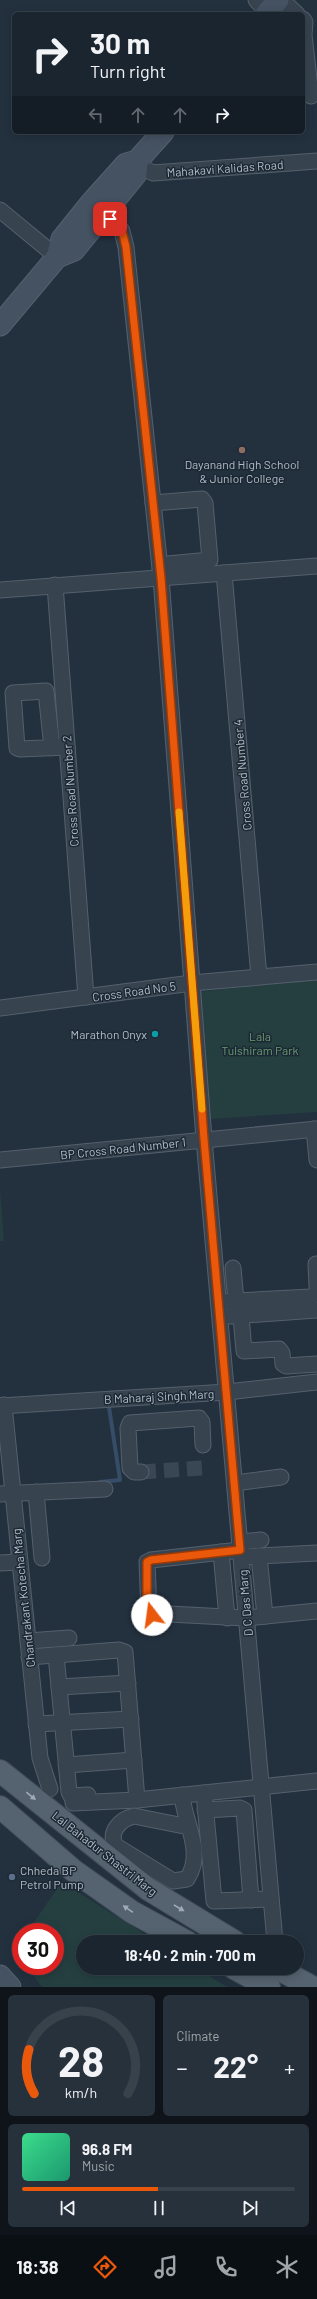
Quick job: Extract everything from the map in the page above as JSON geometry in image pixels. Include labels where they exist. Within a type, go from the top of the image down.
[{"type":"main road","points":[[0,325],[56,257],[74,250],[126,164],[137,161],[160,134]]},
{"type":"main road","name":"Lal Bahadur Shastri Marg","points":[[0,1771],[148,1889],[224,1935]]},
{"type":"main road","points":[[3,1813],[74,1871],[132,1912],[173,1935]]},
{"type":"main road","points":[[247,1975],[269,1987]]},
{"type":"main road","points":[[290,1975],[312,1987]]},
{"type":"main road","points":[[0,1976],[10,1987]]},
{"type":"street","points":[[270,5],[292,12]]},
{"type":"street","points":[[305,45],[310,96]]},
{"type":"street","name":"Mahakavi Kalidas Road","points":[[137,161],[143,168],[153,173],[317,161]]},
{"type":"street","name":"D C Das Marg","points":[[98,208],[122,231],[126,247],[166,573],[192,983],[204,1139],[274,1935]]},
{"type":"street","points":[[0,210],[56,257]]},
{"type":"street","points":[[158,502],[204,500],[211,558],[208,562],[196,569]]},
{"type":"street","points":[[0,590],[196,569],[224,573],[317,566]]},
{"type":"street","name":"Cross Road Number 4","points":[[224,573],[259,977]]},
{"type":"street","name":"Cross Road Number 2","points":[[55,585],[86,998]]},
{"type":"street","points":[[52,748],[67,747]]},
{"type":"street","name":"Cross Road No 5","points":[[0,1008],[192,983],[317,972]]},
{"type":"street","points":[[316,1129],[317,1152]]},
{"type":"street","name":"BP Cross Road Number 1","points":[[0,1160],[316,1129]]},
{"type":"street","points":[[316,1264],[317,1286]]},
{"type":"street","points":[[233,1268],[236,1301]]},
{"type":"street","points":[[220,1309],[236,1301],[311,1297],[317,1293]]},
{"type":"street","points":[[220,1309],[241,1316],[317,1310]]},
{"type":"street","points":[[241,1316],[244,1351],[279,1349],[282,1353],[283,1364],[286,1366],[317,1364]]},
{"type":"street","name":"B Maharaj Singh Marg","points":[[2,1405],[227,1392],[317,1382]]},
{"type":"street","points":[[165,1396],[167,1420]]},
{"type":"street","name":"Chandrakant Kotecha Marg","points":[[2,1405],[6,1489],[19,1562],[31,1599],[32,1641],[29,1657],[40,1758],[50,1789]]},
{"type":"street","points":[[141,1472],[134,1472],[130,1468],[129,1425],[133,1422],[199,1418],[202,1422],[203,1445]]},
{"type":"street","points":[[234,1483],[281,1477]]},
{"type":"street","points":[[6,1489],[36,1492],[105,1489]]},
{"type":"street","points":[[36,1492],[42,1558]]},
{"type":"street","points":[[261,1540],[240,1550],[151,1560],[147,1562],[147,1609],[152,1615],[228,1618],[246,1618],[317,1611]]},
{"type":"street","points":[[240,1550],[259,1556],[317,1553]]},
{"type":"street","points":[[221,1552],[228,1618]]},
{"type":"street","points":[[259,1556],[265,1616]]},
{"type":"street","points":[[0,1563],[19,1562]]},
{"type":"street","points":[[32,1641],[69,1638]]},
{"type":"street","points":[[29,1657],[122,1650],[126,1654],[137,1795]]},
{"type":"street","points":[[56,1654],[66,1765],[69,1792],[71,1796],[182,1795],[317,1781]]},
{"type":"street","points":[[59,1687],[128,1683]]},
{"type":"street","points":[[37,1728],[132,1723]]},
{"type":"street","points":[[66,1765],[134,1760]]},
{"type":"street","points":[[204,1793],[214,1901],[271,1899]]},
{"type":"street","points":[[73,1803],[137,1795]]},
{"type":"street","points":[[182,1795],[189,1827],[195,1842],[190,1875],[182,1881],[173,1881],[116,1846],[113,1842],[114,1830],[121,1822],[134,1816],[189,1827]]},
{"type":"street","points":[[205,1810],[240,1808],[244,1810],[251,1900]]},
{"type":"green space","name":"Lala Tulshiram Park","points":[[317,979],[317,1112],[209,1119],[198,992]]},
{"type":"green space","points":[[0,1190],[4,1241],[0,1241]]},
{"type":"green space","points":[[62,1882],[146,1935],[76,1935],[76,1975],[208,1975],[227,1987],[42,1987],[33,1975],[64,1975],[64,1923],[33,1923]]},
{"type":"waterway","points":[[100,1482],[120,1480],[109,1407]]},
{"type":"tunnel","points":[[141,1472],[202,1468]]},
{"type":"slow traffic","points":[[179,812],[202,1109]]},
{"type":"place","name":"Dayanand High School & Junior College","points":[[242,450]]},
{"type":"place","name":"Marathon Onyx","points":[[155,1034]]},
{"type":"place","name":"Chheda BP Petrol Pump","points":[[12,1877]]},
{"type":"route","points":[[110,219],[122,231],[126,247],[161,578],[204,1139],[240,1550],[151,1560],[147,1562],[147,1609],[152,1615]]}]
